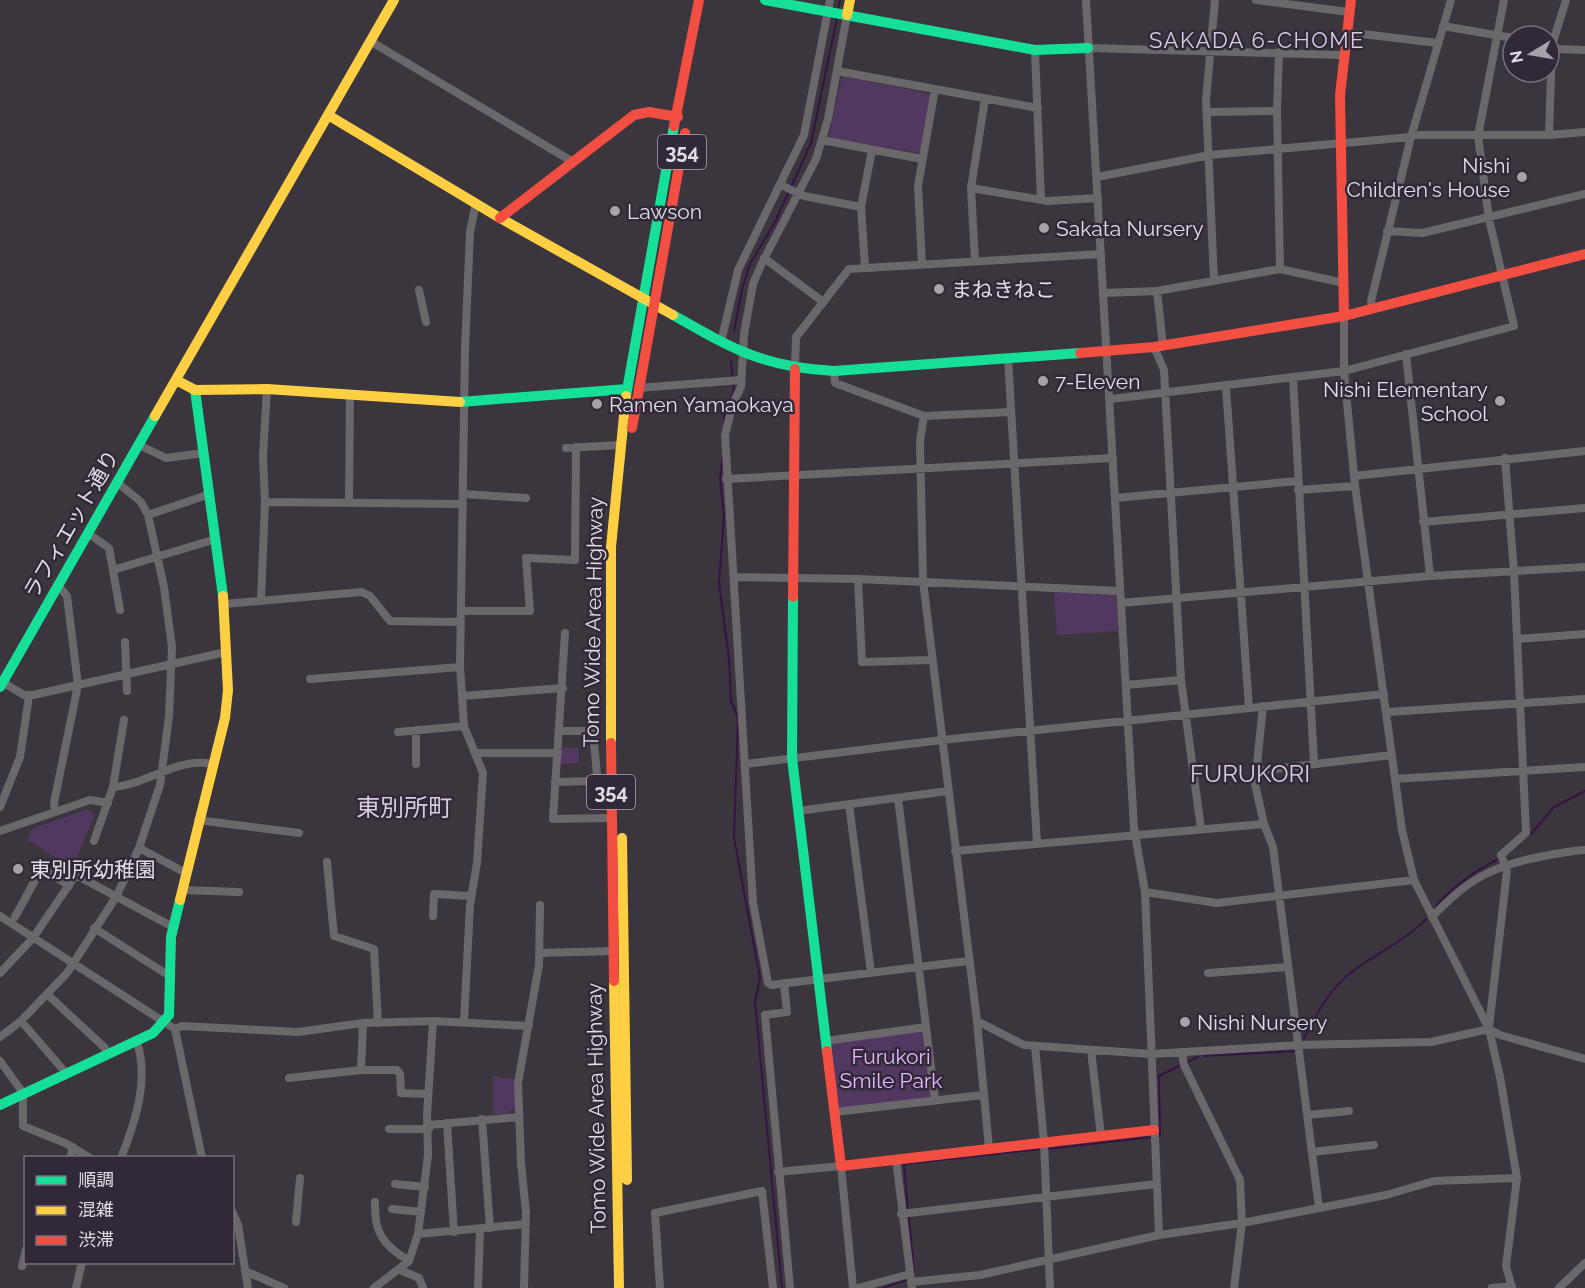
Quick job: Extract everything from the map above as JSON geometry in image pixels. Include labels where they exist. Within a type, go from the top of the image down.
[{"type":"main road","name":"ラフィエット通り","points":[[1,685],[394,0]]},
{"type":"main road","name":"Tomo Wide Area Highway","points":[[619,1288],[609,567],[619,445],[648,301],[699,0]]},
{"type":"main road","name":"Tomo Wide Area Highway","points":[[648,301],[709,0]]},
{"type":"main road","points":[[765,0],[1035,50],[1088,48]]},
{"type":"main road","points":[[847,15],[850,0]]},
{"type":"main road","points":[[1344,316],[1340,144],[1343,55],[1351,0]]},
{"type":"main road","points":[[500,218],[641,112],[678,117]]},
{"type":"main road","points":[[328,116],[500,218],[721,342],[759,360],[795,369],[834,371],[1159,347],[1344,316],[1585,254]]},
{"type":"main road","points":[[795,369],[792,759],[841,1166],[1154,1130]]},
{"type":"main road","points":[[176,380],[195,390],[267,389],[464,402],[632,389]]},
{"type":"main road","name":"Tomo Wide Area Highway","points":[[628,1288],[619,579],[623,492],[632,389]]},
{"type":"main road","points":[[0,1105],[153,1034],[165,1021],[171,1005],[173,927],[228,702],[224,604],[195,390]]},
{"type":"street","points":[[721,342],[738,270],[781,185],[808,120],[830,0]]},
{"type":"street","points":[[1086,0],[1135,837],[1145,892],[1155,1184],[1159,1235]]},
{"type":"street","points":[[1214,280],[1207,112],[1209,50],[1215,0]]},
{"type":"street","points":[[1256,0],[1348,12]]},
{"type":"street","points":[[1372,309],[1371,301],[1387,231],[1437,43],[1451,0]]},
{"type":"street","points":[[1111,399],[1226,387],[1344,371],[1514,326],[1489,219],[1478,136],[1504,0]]},
{"type":"street","points":[[1558,24],[1566,0]]},
{"type":"street","points":[[847,15],[822,140],[753,284],[742,352],[741,380],[725,435],[753,903],[768,983],[818,980],[968,962]]},
{"type":"street","points":[[1443,26],[1501,36]]},
{"type":"street","points":[[1346,32],[1437,43]]},
{"type":"street","points":[[370,41],[573,162]]},
{"type":"street","points":[[1088,48],[1343,55]]},
{"type":"street","points":[[1561,48],[1585,50]]},
{"type":"street","points":[[1035,50],[1041,200]]},
{"type":"street","points":[[1279,52],[1277,148],[1280,269]]},
{"type":"street","points":[[837,71],[1038,108]]},
{"type":"street","points":[[1549,135],[1550,84]]},
{"type":"street","points":[[922,264],[918,186],[935,89]]},
{"type":"street","points":[[975,261],[970,188],[985,99]]},
{"type":"street","points":[[1207,112],[1277,111]]},
{"type":"street","points":[[1096,177],[1210,155],[1277,148],[1412,136],[1549,135],[1585,132]]},
{"type":"street","points":[[822,140],[922,159]]},
{"type":"street","points":[[864,267],[861,207],[872,150]]},
{"type":"street","points":[[781,185],[798,194],[861,207]]},
{"type":"street","points":[[970,188],[1041,200],[1098,198]]},
{"type":"street","points":[[1387,231],[1422,233],[1489,219],[1585,194]]},
{"type":"street","points":[[464,1022],[471,896],[477,863],[483,773],[464,726],[460,667],[464,402],[470,232],[476,203]]},
{"type":"street","points":[[795,369],[795,340],[845,271],[864,267],[1101,254]]},
{"type":"street","points":[[764,258],[822,301]]},
{"type":"street","points":[[1104,293],[1157,291],[1280,269],[1344,283]]},
{"type":"street","points":[[419,290],[426,322]]},
{"type":"street","points":[[1157,291],[1159,347],[1164,370],[1181,680],[1202,829]]},
{"type":"street","points":[[1344,316],[1344,371],[1353,476],[1402,830],[1414,880],[1489,1029],[1500,1077],[1517,1178],[1506,1266],[1512,1287],[1492,1288]]},
{"type":"street","points":[[1407,354],[1430,576]]},
{"type":"street","points":[[1008,358],[1036,843]]},
{"type":"street","points":[[834,371],[835,383],[924,416],[1011,412]]},
{"type":"street","points":[[1293,377],[1314,763]]},
{"type":"street","points":[[632,389],[741,380]]},
{"type":"street","points":[[1226,387],[1239,593],[1250,708]]},
{"type":"street","points":[[261,600],[265,502],[263,456],[267,389]]},
{"type":"street","points":[[349,503],[350,394]]},
{"type":"street","points":[[924,416],[920,440],[922,581],[976,1021],[989,1148]]},
{"type":"street","points":[[140,445],[166,458],[204,453]]},
{"type":"street","points":[[566,448],[619,445]]},
{"type":"street","points":[[460,611],[530,611],[526,558],[575,560],[576,447]]},
{"type":"street","points":[[1353,476],[1585,451]]},
{"type":"street","points":[[726,478],[793,477],[1113,458]]},
{"type":"street","points":[[1489,1029],[1507,871],[1501,855],[1526,833],[1514,572],[1505,458]]},
{"type":"street","points":[[1115,498],[1298,481]]},
{"type":"street","points":[[0,1037],[48,995],[116,897],[139,848],[162,773],[172,664],[170,626],[148,515],[141,502],[118,483]]},
{"type":"street","points":[[1298,490],[1355,486]]},
{"type":"street","points":[[148,515],[210,494]]},
{"type":"street","points":[[463,494],[526,498]]},
{"type":"street","points":[[265,502],[463,504]]},
{"type":"street","points":[[1424,522],[1585,508]]},
{"type":"street","points":[[89,534],[107,545],[120,610]]},
{"type":"street","points":[[113,570],[216,539]]},
{"type":"street","points":[[1121,603],[1430,576],[1585,567]]},
{"type":"street","points":[[735,577],[922,581],[1120,591]]},
{"type":"street","points":[[858,579],[862,662],[931,660]]},
{"type":"street","points":[[55,812],[54,803],[78,685],[67,596],[58,585]]},
{"type":"street","points":[[224,604],[366,593],[390,621],[460,622]]},
{"type":"street","points":[[565,633],[553,819],[611,818]]},
{"type":"street","points":[[1517,639],[1585,634]]},
{"type":"street","points":[[125,642],[127,691]]},
{"type":"street","points":[[1,685],[28,696],[226,652]]},
{"type":"street","points":[[310,679],[460,667]]},
{"type":"street","points":[[1126,685],[1181,680]]},
{"type":"street","points":[[462,696],[563,688]]},
{"type":"street","points":[[745,764],[1185,713],[1384,694]]},
{"type":"street","points":[[0,807],[20,757],[28,696]]},
{"type":"street","points":[[1387,712],[1585,699]]},
{"type":"street","points":[[1263,706],[1256,771],[1257,794],[1264,824],[1273,847],[1319,1208]]},
{"type":"street","points":[[94,841],[113,787],[124,720]]},
{"type":"street","points":[[399,732],[464,726]]},
{"type":"street","points":[[416,730],[416,764]]},
{"type":"street","points":[[555,782],[592,781],[597,775],[593,731],[560,731]]},
{"type":"street","points":[[475,753],[558,753]]},
{"type":"street","points":[[1256,771],[1392,754]]},
{"type":"street","points":[[113,787],[127,786],[194,762],[212,764]]},
{"type":"street","points":[[1395,779],[1585,767]]},
{"type":"street","points":[[798,811],[948,791]]},
{"type":"street","points":[[898,798],[935,1100]]},
{"type":"street","points":[[0,831],[90,800],[108,803]]},
{"type":"street","points":[[849,804],[871,973]]},
{"type":"street","points":[[198,820],[299,833]]},
{"type":"street","points":[[955,851],[1264,824]]},
{"type":"street","points":[[139,848],[186,873]]},
{"type":"street","points":[[1432,917],[1455,893],[1482,873],[1505,864],[1585,850]]},
{"type":"street","points":[[327,862],[334,936],[374,949],[378,1023]]},
{"type":"street","points":[[15,917],[39,873],[48,872],[69,886]]},
{"type":"street","points":[[0,973],[33,938],[77,872],[116,897],[173,927]]},
{"type":"street","points":[[1145,892],[1217,903],[1414,880]]},
{"type":"street","points":[[182,890],[240,892]]},
{"type":"street","points":[[434,916],[434,894],[471,896]]},
{"type":"street","points":[[524,1288],[526,1224],[518,1117],[520,1072],[540,953],[540,905]]},
{"type":"street","points":[[0,916],[175,1029],[202,1156]]},
{"type":"street","points":[[94,928],[171,977]]},
{"type":"street","points":[[540,953],[613,951]]},
{"type":"street","points":[[1208,972],[1288,967]]},
{"type":"street","points":[[784,983],[787,1012],[765,1015],[790,1288]]},
{"type":"street","points":[[48,995],[109,1054]]},
{"type":"street","points":[[21,1021],[66,1073]]},
{"type":"street","points":[[378,1287],[409,1262],[418,1234],[425,1187],[433,1021]]},
{"type":"street","points":[[175,1029],[182,1026],[298,1032],[363,1023],[433,1021],[529,1026]]},
{"type":"street","points":[[976,1021],[1024,1045],[1151,1054],[1299,1044],[1431,1042],[1489,1029],[1500,1035],[1585,1059]]},
{"type":"street","points":[[361,1070],[363,1023]]},
{"type":"street","points":[[825,1041],[926,1027]]},
{"type":"street","points":[[123,1156],[133,1129],[143,1081],[137,1042]]},
{"type":"street","points":[[1035,1046],[1044,1142],[1047,1261],[1050,1288]]},
{"type":"street","points":[[1091,1050],[1101,1136]]},
{"type":"street","points":[[1182,1052],[1184,1065],[1240,1180],[1242,1223],[1234,1288]]},
{"type":"street","points":[[0,1061],[23,1093],[22,1125],[73,1147],[87,1156]]},
{"type":"street","points":[[289,1078],[361,1070],[397,1070],[400,1074],[401,1093],[428,1094]]},
{"type":"street","points":[[835,1112],[983,1095]]},
{"type":"street","points":[[1308,1115],[1348,1111]]},
{"type":"street","points":[[389,1129],[518,1117]]},
{"type":"street","points":[[482,1119],[490,1228]]},
{"type":"street","points":[[447,1123],[454,1232]]},
{"type":"street","points":[[1312,1152],[1374,1145]]},
{"type":"street","points":[[71,1156],[73,1147]]},
{"type":"street","points":[[896,1159],[911,1281]]},
{"type":"street","points":[[778,1172],[841,1166],[855,1288],[980,1275],[1159,1235],[1242,1223],[1386,1195],[1434,1181],[1517,1178]]},
{"type":"street","points":[[296,1222],[300,1178]]},
{"type":"street","points":[[901,1214],[1155,1184]]},
{"type":"street","points":[[395,1185],[425,1187]]},
{"type":"street","points":[[660,1288],[655,1213],[762,1191],[773,1288]]},
{"type":"street","points":[[375,1202],[374,1223],[388,1248],[409,1262]]},
{"type":"street","points":[[392,1209],[421,1212]]},
{"type":"street","points":[[234,1216],[238,1225],[248,1288]]},
{"type":"street","points":[[418,1234],[526,1224]]},
{"type":"street","points":[[478,1288],[480,1229]]},
{"type":"street","points":[[22,1266],[24,1258]]},
{"type":"street","points":[[1559,1288],[1585,1263]]},
{"type":"street","points":[[76,1288],[82,1264]]},
{"type":"street","points":[[400,1270],[419,1278],[423,1288]]},
{"type":"street","points":[[245,1271],[285,1288]]},
{"type":"green space","points":[[842,76],[930,94],[920,153],[829,138]]},
{"type":"green space","points":[[1054,592],[1113,594],[1116,598],[1118,631],[1057,635]]},
{"type":"green space","points":[[578,747],[579,763],[560,764],[561,748]]},
{"type":"green space","points":[[87,809],[95,815],[72,868],[28,840],[32,829]]},
{"type":"green space","name":"Furukori Smile Park","points":[[925,1029],[933,1097],[834,1109],[828,1044]]},
{"type":"green space","points":[[493,1076],[514,1079],[515,1108],[506,1114],[493,1114]]},
{"type":"waterway","points":[[838,9],[840,0]]},
{"type":"waterway","points":[[734,332],[742,289],[750,264],[775,222],[811,143],[837,18]]},
{"type":"waterway","points":[[724,422],[726,409],[734,391],[731,361]]},
{"type":"waterway","points":[[723,455],[720,479],[724,516],[719,583],[729,660],[731,701],[738,718],[734,838],[760,978],[755,1002],[782,1288]]},
{"type":"waterway","points":[[1526,836],[1531,834],[1554,807],[1585,791]]},
{"type":"waterway","points":[[1436,906],[1465,879],[1500,858]]},
{"type":"waterway","points":[[1304,1038],[1337,985],[1362,965],[1409,934],[1426,919]]},
{"type":"waterway","points":[[1204,1056],[1297,1051]]},
{"type":"waterway","points":[[1187,1062],[1198,1057]]},
{"type":"waterway","points":[[1158,1136],[1160,1136],[1159,1076],[1179,1066]]},
{"type":"waterway","points":[[1048,1149],[1152,1137]]},
{"type":"waterway","points":[[908,1211],[904,1164],[1042,1149]]},
{"type":"waterway","points":[[909,1217],[914,1274]]},
{"type":"waterway","points":[[883,1288],[908,1279]]},
{"type":"traffic: fast","points":[[765,0],[1035,50],[1088,48]]},
{"type":"traffic: fast","points":[[626,396],[674,126]]},
{"type":"traffic: fast","points":[[673,315],[713,338],[749,354],[809,369],[834,371],[1080,353]]},
{"type":"traffic: fast","points":[[460,402],[627,389]]},
{"type":"traffic: fast","points":[[195,390],[223,596]]},
{"type":"traffic: fast","points":[[0,687],[155,416]]},
{"type":"traffic: fast","points":[[793,597],[792,758],[827,1051]]},
{"type":"traffic: fast","points":[[0,1105],[153,1033],[169,1015],[171,937],[180,900]]},
{"type":"traffic: slow","points":[[155,416],[394,0]]},
{"type":"traffic: slow","points":[[847,15],[850,0]]},
{"type":"traffic: slow","points":[[328,115],[500,218],[673,315]]},
{"type":"traffic: slow","points":[[176,380],[195,390],[267,389],[460,402]]},
{"type":"traffic: slow","points":[[611,743],[611,547],[626,396]]},
{"type":"traffic: slow","points":[[180,900],[225,718],[228,690],[223,596]]},
{"type":"traffic: slow","points":[[622,838],[627,1180]]},
{"type":"traffic: slow","points":[[614,981],[619,1288]]},
{"type":"traffic: jam","points":[[674,126],[699,0]]},
{"type":"traffic: jam","points":[[1344,316],[1340,95],[1351,0]]},
{"type":"traffic: jam","points":[[500,218],[634,115],[649,112],[678,117]]},
{"type":"traffic: jam","points":[[632,428],[685,133]]},
{"type":"traffic: jam","points":[[1080,353],[1154,347],[1344,316],[1585,254]]},
{"type":"traffic: jam","points":[[793,597],[795,369]]},
{"type":"traffic: jam","points":[[611,743],[614,981]]},
{"type":"traffic: jam","points":[[827,1051],[841,1166],[1154,1130]]},
{"type":"place","name":"Nishi Children's House","points":[[1522,177]]},
{"type":"place","name":"Lawson","points":[[615,211]]},
{"type":"place","name":"Sakata Nursery","points":[[1044,228]]},
{"type":"place","name":"まねきねこ","points":[[939,289]]},
{"type":"place","name":"7-Eleven","points":[[1043,381]]},
{"type":"place","name":"Nishi Elementary School","points":[[1500,401]]},
{"type":"place","name":"Ramen Yamaokaya","points":[[597,404]]},
{"type":"place","name":"東別所幼稚園","points":[[18,869]]},
{"type":"place","name":"Nishi Nursery","points":[[1185,1022]]},
{"type":"district","name":"SAKADA 6-CHOME","points":[[1257,40]]},
{"type":"district","name":"FURUKORI","points":[[1250,773]]},
{"type":"district","name":"東別所町","points":[[404,807]]}]
